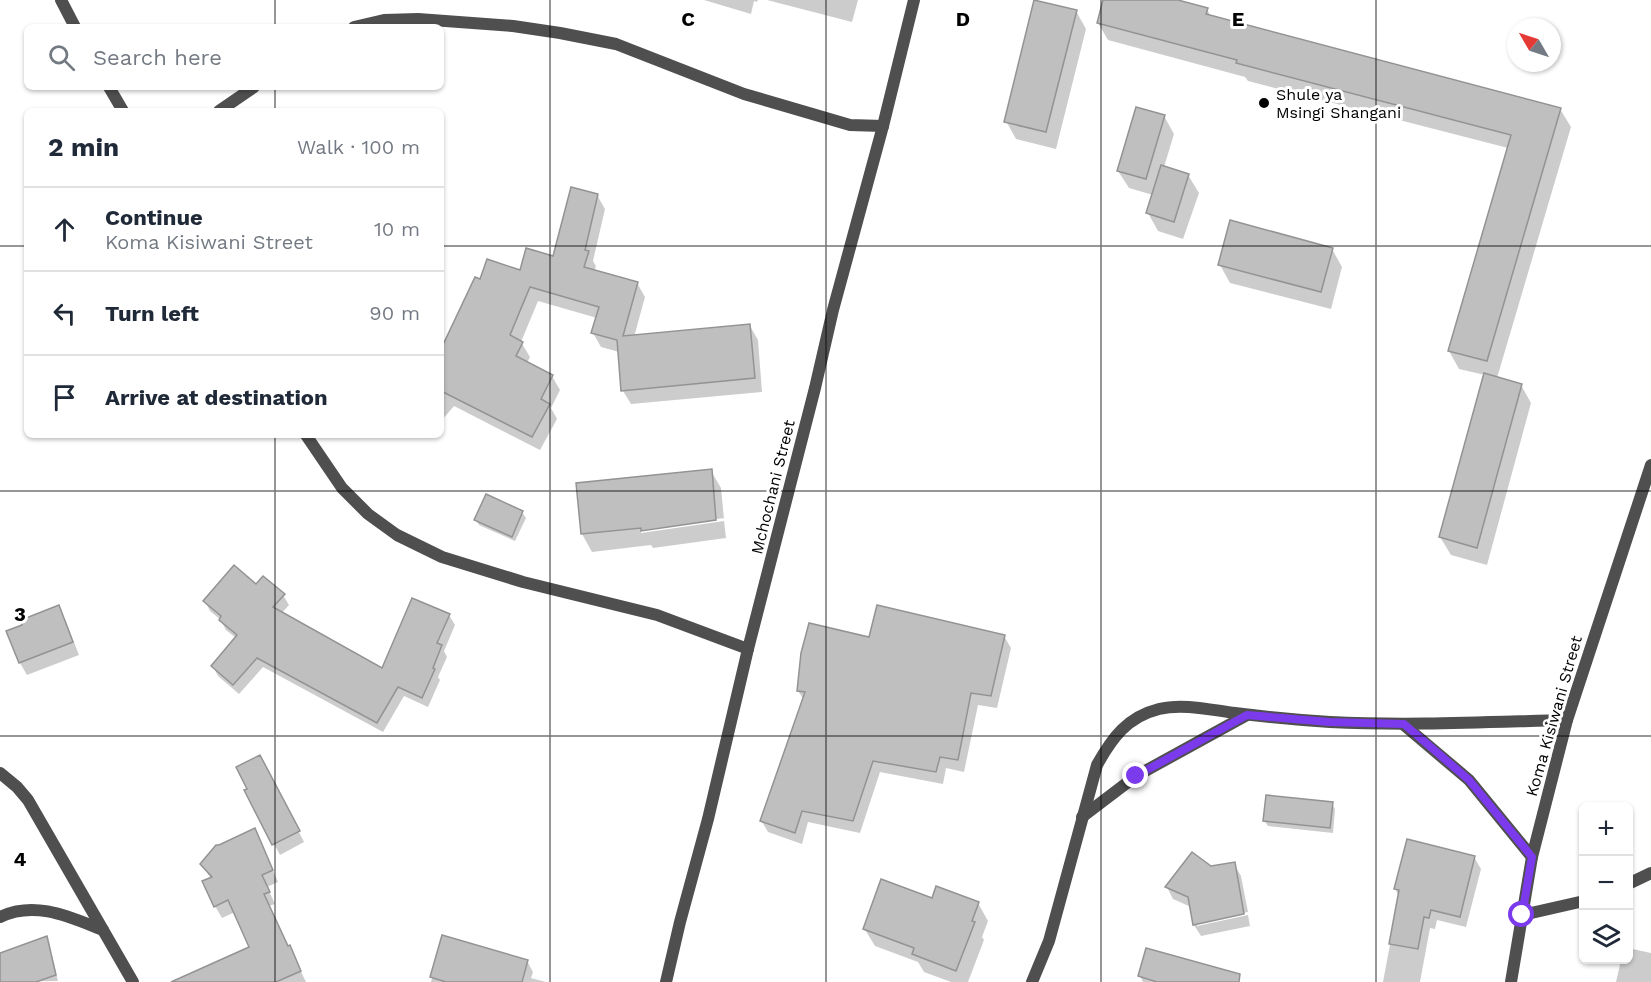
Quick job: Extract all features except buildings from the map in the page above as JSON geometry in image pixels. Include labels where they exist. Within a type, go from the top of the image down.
[{"type":"street","points":[[61,0],[73,24]]},
{"type":"street","name":"Mchochani Street","points":[[666,982],[833,310],[914,0]]},
{"type":"street","points":[[367,24],[384,20],[418,18],[513,26],[560,33],[616,45],[744,94],[850,125],[882,126]]},
{"type":"street","points":[[111,90],[121,108]]},
{"type":"street","points":[[223,108],[250,90]]},
{"type":"street","points":[[308,438],[342,488],[368,514],[397,535],[442,556],[523,582],[657,615],[748,649]]},
{"type":"street","name":"Koma Kisiwani Street","points":[[1511,982],[1532,857],[1567,720],[1651,465]]},
{"type":"street","points":[[1032,982],[1049,941],[1096,765],[1108,744],[1120,730],[1144,714],[1170,707],[1329,722],[1404,724],[1567,720]]},
{"type":"street","points":[[1082,817],[1136,776],[1247,715]]},
{"type":"street","points":[[1404,724],[1469,780],[1532,857]]},
{"type":"street","points":[[0,773],[28,800],[133,982]]},
{"type":"street","points":[[1633,882],[1651,873]]},
{"type":"street","points":[[1522,915],[1579,902]]},
{"type":"street","points":[[0,917],[22,911],[45,910],[103,930]]},
{"type":"place","name":"Shule ya Msingi Shangani","points":[[1264,103]]},
{"type":"route","points":[[1136,776],[1247,715],[1329,722],[1404,724],[1469,780],[1532,857],[1522,915]]}]
